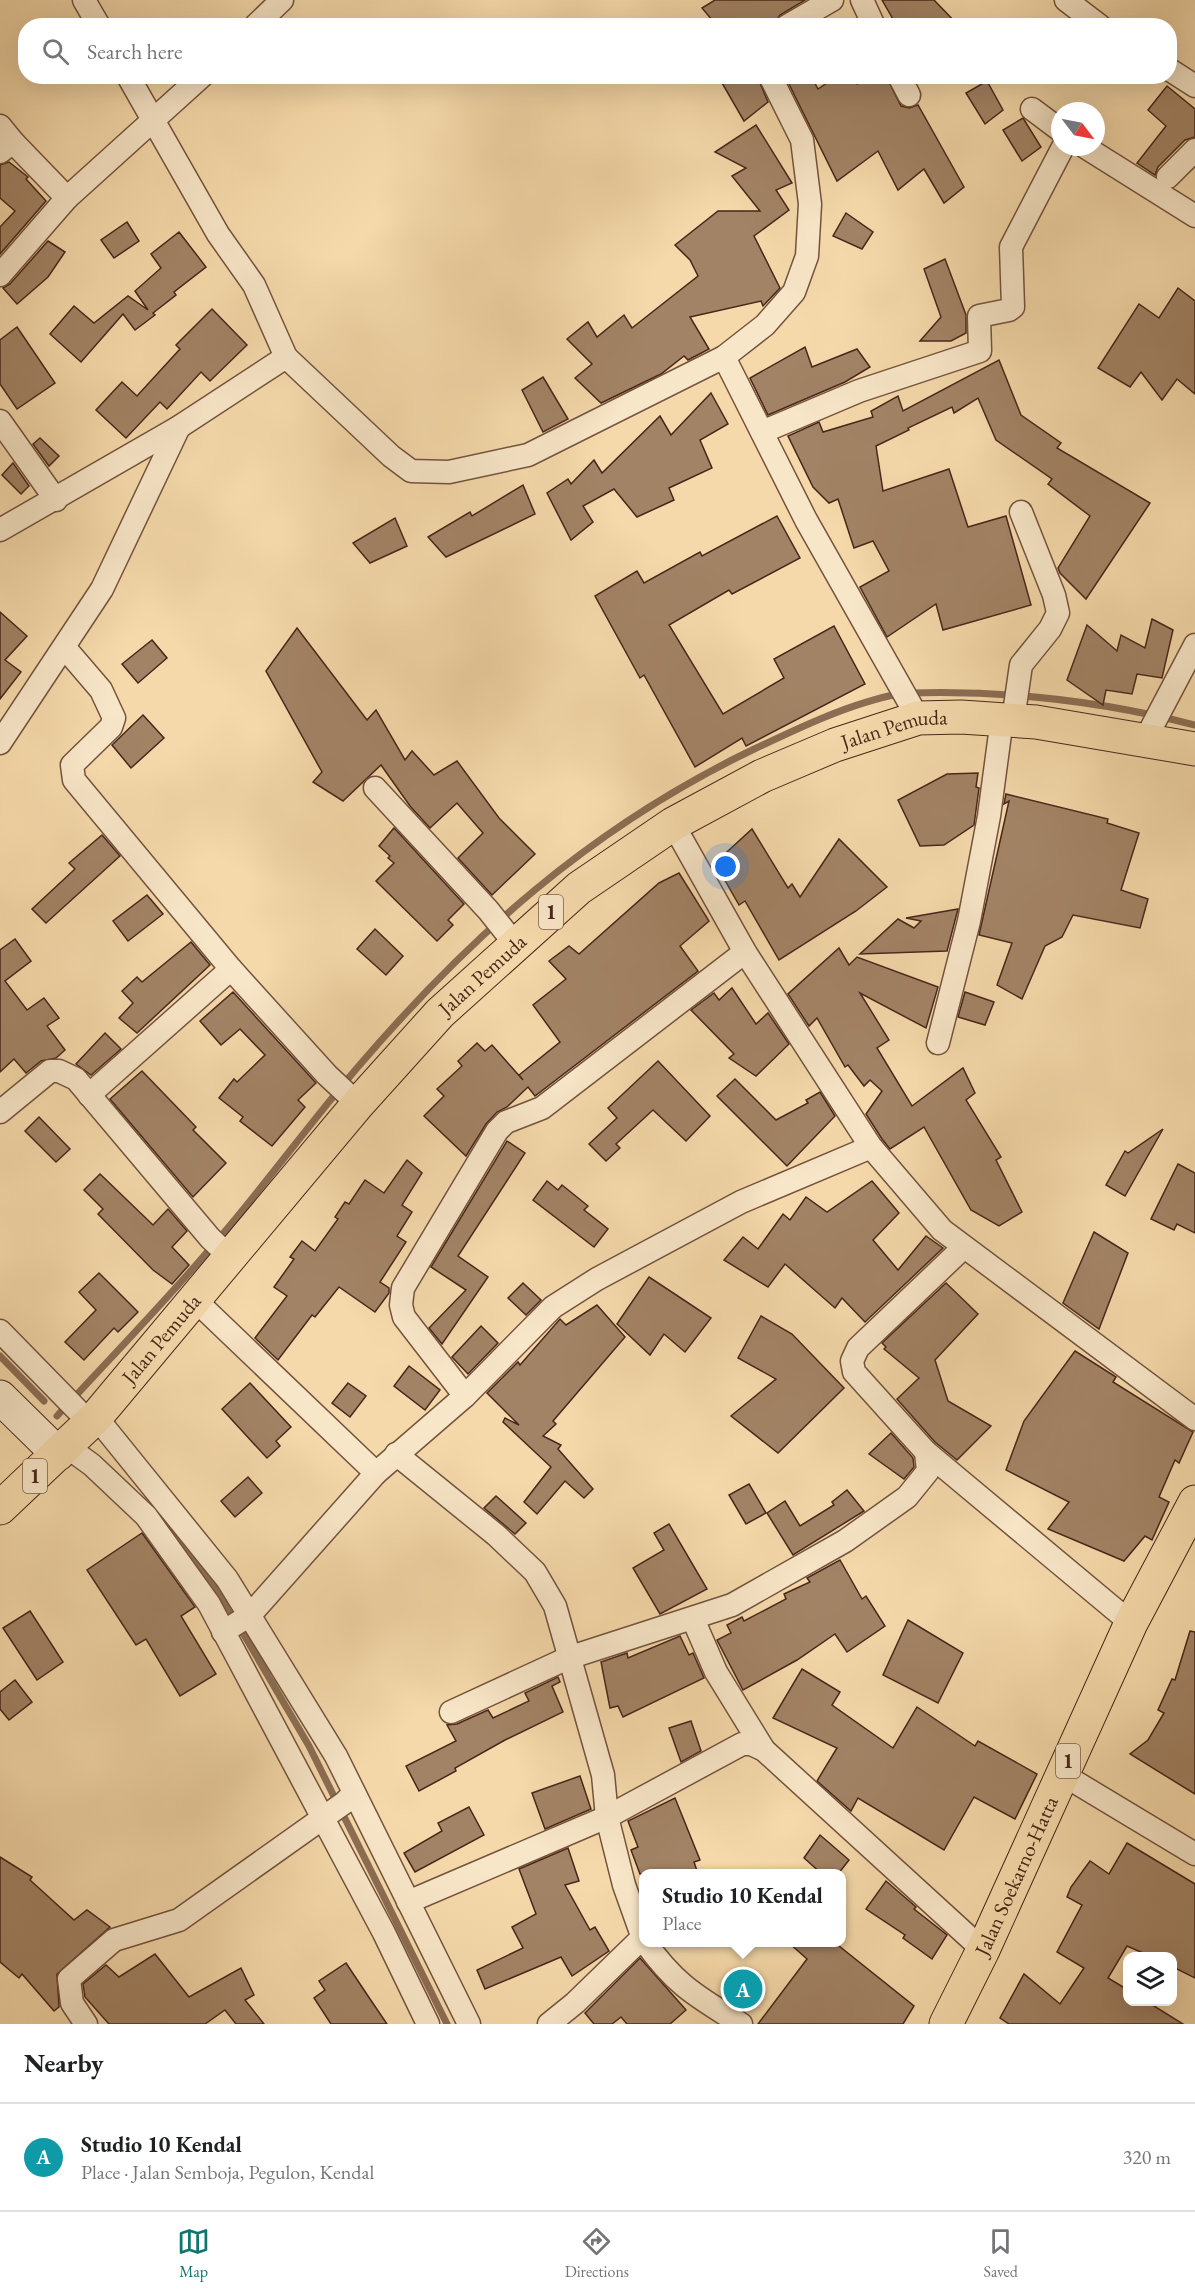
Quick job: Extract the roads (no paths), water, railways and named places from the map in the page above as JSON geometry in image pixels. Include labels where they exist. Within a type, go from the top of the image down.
[{"type":"highway","name":"Jalan Pemuda","points":[[0,1508],[194,1299],[222,1249],[353,1099],[511,940],[579,888],[673,824],[762,776],[914,713],[1010,715],[1149,733],[1195,749]]},
{"type":"highway","name":"Jalan Soekarno-Hatta","points":[[946,2024],[983,1950],[1131,1623],[1195,1502]]},
{"type":"street","points":[[84,0],[94,18]]},
{"type":"street","points":[[263,18],[282,0]]},
{"type":"street","points":[[801,18],[832,0]]},
{"type":"street","points":[[862,0],[870,18]]},
{"type":"street","points":[[1066,0],[1090,18]]},
{"type":"street","points":[[1177,74],[1195,86]]},
{"type":"street","points":[[133,84],[218,234],[254,285],[286,357],[391,456],[411,471],[449,472],[528,455],[724,357],[765,326],[794,292],[807,256],[810,204],[802,140],[774,84]]},
{"type":"street","points":[[0,275],[67,198],[194,84]]},
{"type":"street","points":[[1032,109],[1051,123]]},
{"type":"street","points":[[4,140],[67,198]]},
{"type":"street","points":[[1168,177],[1195,150]]},
{"type":"street","points":[[762,432],[859,391],[980,351],[979,316],[1009,310],[1013,307],[1011,247],[1058,156]]},
{"type":"street","points":[[1099,156],[1195,216]]},
{"type":"street","points":[[0,530],[56,500],[179,427],[286,357]]},
{"type":"street","points":[[724,357],[806,520],[914,713]]},
{"type":"street","points":[[0,421],[56,500]]},
{"type":"street","points":[[0,743],[65,648],[102,588],[179,427]]},
{"type":"street","points":[[938,1043],[969,921],[1021,665],[1050,629],[1058,613],[1054,595],[1021,512]]},
{"type":"street","points":[[1149,733],[1195,645]]},
{"type":"street","points":[[65,648],[101,690],[114,718],[111,727],[72,765],[74,780],[231,969],[327,1075],[353,1099]]},
{"type":"street","points":[[375,788],[488,910],[511,940]]},
{"type":"street","points":[[673,824],[745,952],[871,1147],[942,1230],[1195,1419]]},
{"type":"street","points":[[465,1396],[404,1317],[401,1305],[404,1287],[476,1163],[506,1122],[542,1108],[745,952]]},
{"type":"street","points":[[89,1095],[231,969]]},
{"type":"street","points":[[0,1112],[50,1071],[59,1071],[76,1079],[222,1249]]},
{"type":"street","points":[[237,1624],[376,1473],[465,1396],[553,1307],[597,1279],[741,1202],[871,1147]]},
{"type":"street","points":[[964,1247],[858,1348],[852,1361],[854,1372],[926,1452],[1131,1623]]},
{"type":"street","points":[[194,1299],[376,1473]]},
{"type":"street","points":[[0,1331],[75,1426],[227,1579],[237,1624],[336,1807],[384,1933],[428,2024]]},
{"type":"street","points":[[0,1397],[75,1426],[92,1465],[146,1516],[209,1604],[237,1624],[336,1756],[336,1807],[408,1902],[469,2024]]},
{"type":"street","points":[[451,1712],[568,1658],[732,1605],[845,1541],[908,1497],[928,1472],[926,1452]]},
{"type":"street","points":[[396,1454],[496,1535],[535,1572],[555,1606],[603,1775],[607,1817],[624,1885],[639,1926]]},
{"type":"street","points":[[693,1619],[716,1672],[764,1750],[983,1950]]},
{"type":"street","points":[[408,1902],[607,1817],[742,1744],[751,1744],[764,1750]]},
{"type":"street","points":[[1062,1774],[1195,1854]]},
{"type":"street","points":[[86,2024],[72,2003],[69,1979],[114,1940],[179,1920],[336,1807]]},
{"type":"street","points":[[549,2024],[639,1945]]},
{"type":"street","points":[[649,1947],[664,1970],[681,1986],[741,2024]]},
{"type":"waterway","points":[[910,693],[982,693],[1054,699],[1124,709],[1195,725]]},
{"type":"waterway","points":[[57,1416],[201,1259],[357,1068],[400,1020],[443,974],[535,890],[635,816],[689,783],[746,753],[821,719],[860,704],[899,694]]},
{"type":"waterway","points":[[0,1356],[44,1401]]},
{"type":"waterway","points":[[154,1510],[166,1521],[216,1587],[309,1746],[447,2024]]},
{"type":"place","name":"Studio 10 Kendal","points":[[743,1989]]}]
